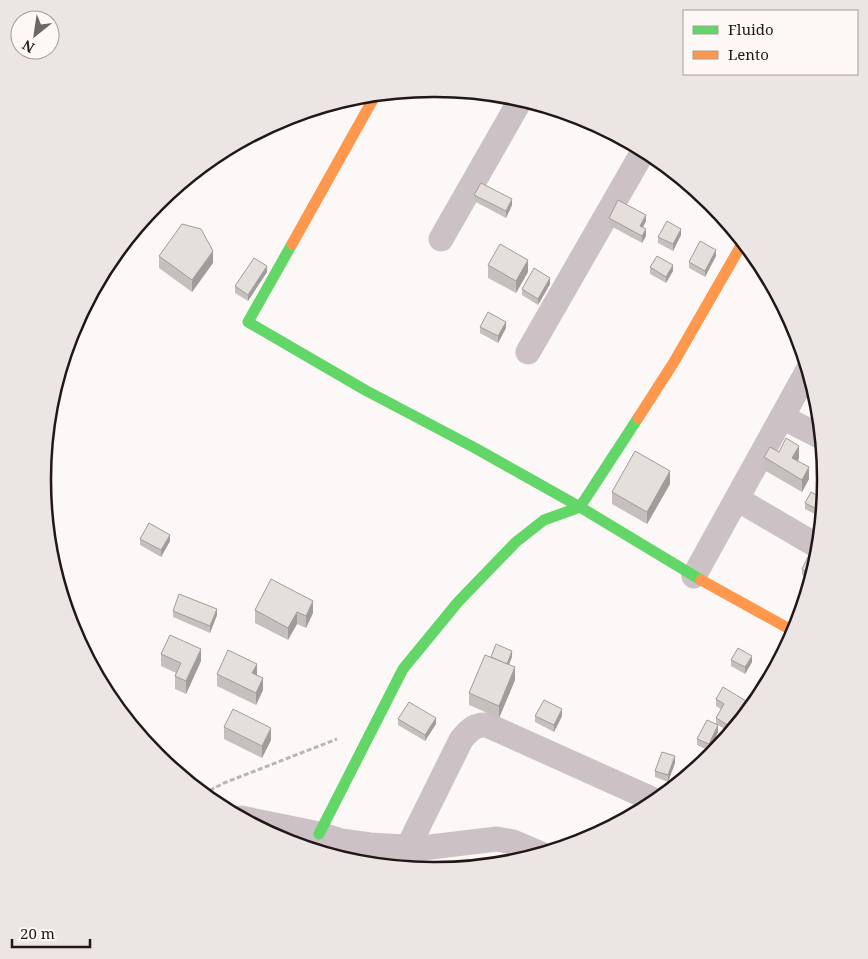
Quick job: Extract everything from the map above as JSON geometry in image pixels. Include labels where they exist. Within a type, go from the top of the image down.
[{"type":"street","points":[[372,102],[248,322],[365,390],[475,448],[580,507],[694,576],[787,628]]},
{"type":"street","points":[[441,239],[517,106]]},
{"type":"street","points":[[528,352],[640,157]]},
{"type":"street","points":[[319,834],[404,669],[458,602],[516,542],[544,520],[580,507],[674,362],[739,248]]},
{"type":"street","points":[[694,576],[803,378]]},
{"type":"street","points":[[782,417],[813,434]]},
{"type":"street","points":[[737,499],[811,542]]},
{"type":"street","points":[[408,847],[461,740],[470,730],[480,725],[487,726],[648,797]]},
{"type":"street","points":[[265,823],[319,834],[341,841],[370,845],[422,848],[497,839],[513,842],[531,850]]},
{"type":"path","points":[[210,790],[224,783],[375,725]]},
{"type":"building","points":[[481,183],[512,199],[506,211],[474,195]]},
{"type":"building","points":[[618,200],[646,215],[640,226],[646,229],[642,236],[609,218]]},
{"type":"building","points":[[667,221],[681,229],[673,244],[658,237]]},
{"type":"building","points":[[182,224],[201,229],[213,251],[192,280],[159,256]]},
{"type":"building","points":[[700,241],[716,250],[705,271],[689,262]]},
{"type":"building","points":[[500,244],[528,260],[516,281],[488,265]]},
{"type":"building","points":[[657,256],[673,265],[666,277],[650,267]]},
{"type":"building","points":[[254,258],[267,266],[248,295],[235,286]]},
{"type":"building","points":[[534,268],[550,278],[538,299],[522,289]]},
{"type":"building","points":[[488,312],[506,322],[498,336],[480,327]]},
{"type":"building","points":[[786,438],[799,446],[792,458],[809,467],[802,480],[764,457],[770,447],[779,452]]},
{"type":"building","points":[[635,451],[670,471],[647,512],[612,492]]},
{"type":"building","points":[[811,492],[816,495],[816,508],[805,503]]},
{"type":"building","points":[[149,523],[170,535],[161,550],[140,539]]},
{"type":"building","points":[[809,556],[806,571],[802,569]]},
{"type":"building","points":[[271,579],[313,601],[306,616],[297,612],[288,628],[255,610]]},
{"type":"building","points":[[179,594],[217,609],[210,626],[173,611]]},
{"type":"building","points":[[170,635],[201,649],[186,681],[175,676],[181,663],[161,654]]},
{"type":"building","points":[[496,644],[512,651],[507,664],[491,657]]},
{"type":"building","points":[[738,648],[752,656],[745,667],[731,660]]},
{"type":"building","points":[[228,650],[257,664],[252,673],[263,678],[256,693],[217,674]]},
{"type":"building","points":[[485,655],[515,667],[499,706],[469,693]]},
{"type":"building","points":[[723,687],[746,701],[728,725],[716,718],[724,704],[716,699]]},
{"type":"building","points":[[544,700],[562,709],[554,725],[535,716]]},
{"type":"building","points":[[409,702],[436,718],[425,735],[398,719]]},
{"type":"building","points":[[233,709],[271,728],[262,746],[224,727]]},
{"type":"building","points":[[707,720],[718,725],[709,744],[697,739]]},
{"type":"building","points":[[662,752],[675,756],[668,775],[655,771]]},
{"type":"traffic: fast","points":[[292,244],[248,322],[365,390],[475,448],[580,507],[701,580]]},
{"type":"traffic: fast","points":[[319,834],[403,669],[458,602],[516,542],[544,520],[580,507],[638,418]]},
{"type":"traffic: slow","points":[[292,244],[372,102]]},
{"type":"traffic: slow","points":[[638,418],[674,362],[739,248]]},
{"type":"traffic: slow","points":[[701,580],[787,628]]}]
